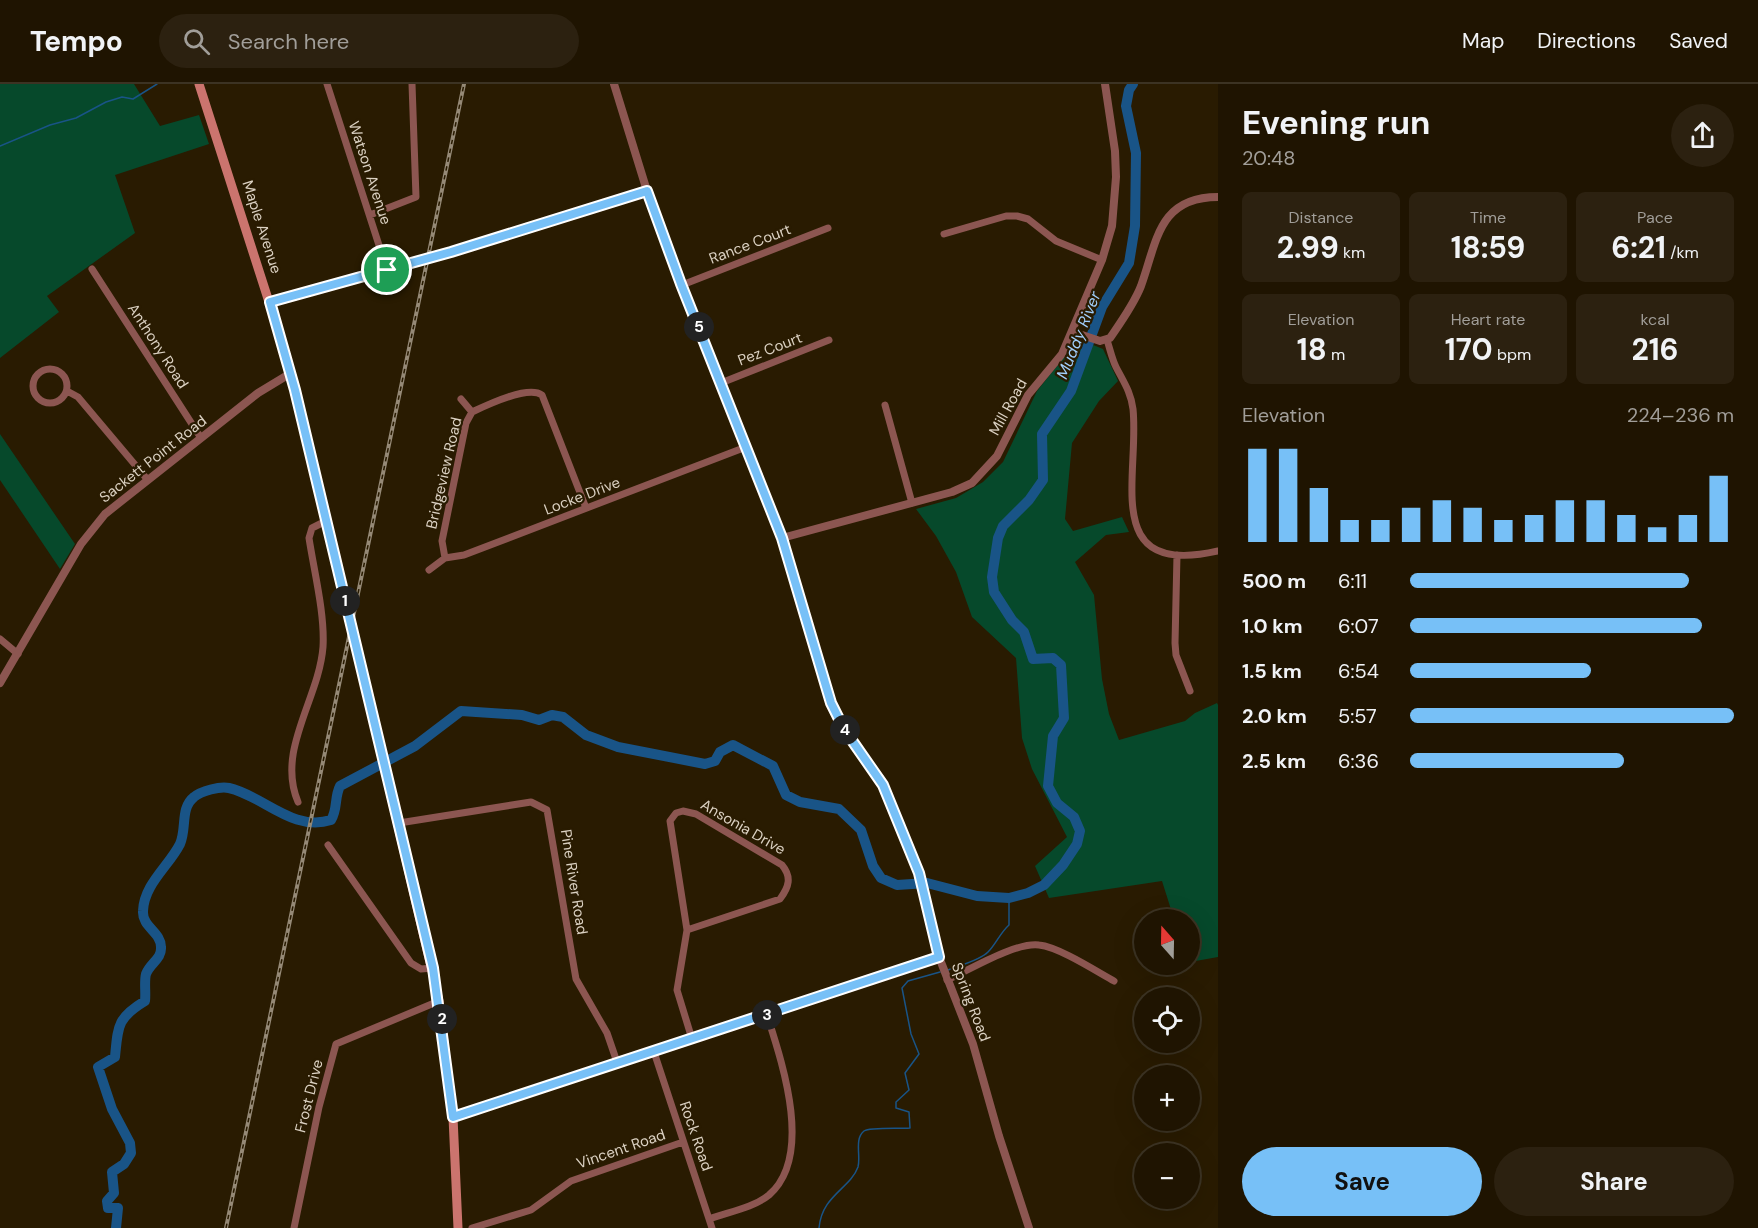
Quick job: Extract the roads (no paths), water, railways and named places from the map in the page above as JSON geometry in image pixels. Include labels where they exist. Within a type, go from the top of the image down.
[{"type":"main road","name":"Maple Avenue","points":[[199,84],[291,373],[433,968],[440,1001],[453,1117],[458,1228]]},
{"type":"street","name":"Watson Avenue","points":[[327,84],[387,270]]},
{"type":"street","points":[[370,215],[416,197],[412,84]]},
{"type":"street","name":"Spring Road","points":[[614,84],[647,191],[782,538],[831,703],[844,729],[883,785],[920,878],[939,957],[973,1044],[999,1136],[1029,1228]]},
{"type":"street","name":"Mill Road","points":[[782,538],[960,489],[972,483],[989,467],[1028,395],[1062,354],[1102,260],[1112,226],[1116,159],[1105,84]]},
{"type":"street","points":[[270,302],[451,252],[647,191]]},
{"type":"street","points":[[1107,340],[1136,298],[1156,234],[1167,218],[1192,200],[1218,197]]},
{"type":"street","points":[[944,234],[1006,216],[1017,216],[1028,219],[1056,241],[1102,260]]},
{"type":"street","name":"Rance Court","points":[[682,285],[828,228]]},
{"type":"street","name":"Anthony Road","points":[[92,269],[201,438]]},
{"type":"street","points":[[1072,332],[1095,340],[1107,340]]},
{"type":"street","name":"Pez Court","points":[[721,383],[829,340]]},
{"type":"street","points":[[1107,340],[1116,366],[1132,398],[1133,521],[1146,541],[1155,548],[1177,555],[1218,551]]},
{"type":"street","points":[[54,369],[66,380],[67,391],[55,403],[43,403],[34,395],[33,383],[38,374],[54,369]]},
{"type":"street","name":"Sackett Point Road","points":[[0,682],[87,535],[105,514],[258,393],[291,373]]},
{"type":"street","points":[[472,412],[532,390],[542,395],[586,508]]},
{"type":"street","points":[[67,391],[78,397],[147,479]]},
{"type":"street","name":"Bridgeview Road","points":[[444,558],[442,541],[466,423],[472,412],[460,399]]},
{"type":"street","points":[[885,405],[912,503]]},
{"type":"street","name":"Locke Drive","points":[[429,570],[444,558],[464,555],[746,447]]},
{"type":"street","points":[[298,802],[292,786],[292,759],[322,649],[309,538],[312,528],[326,521]]},
{"type":"street","points":[[1177,555],[1176,655],[1190,692]]},
{"type":"street","points":[[0,639],[18,654]]},
{"type":"street","name":"Pine River Road","points":[[399,823],[531,802],[547,810],[576,979],[607,1033],[618,1065]]},
{"type":"street","name":"Ansonia Drive","points":[[687,930],[780,898],[788,887],[789,877],[782,865],[696,814],[683,811],[676,813],[670,821],[687,930],[677,990],[692,1039]]},
{"type":"street","points":[[328,845],[411,963],[421,969],[433,968]]},
{"type":"street","points":[[947,980],[1015,949],[1038,945],[1072,957],[1114,981]]},
{"type":"street","points":[[453,1117],[618,1065],[939,957]]},
{"type":"street","name":"Frost Drive","points":[[294,1228],[319,1107],[336,1044],[440,1001]]},
{"type":"street","points":[[710,1219],[757,1202],[778,1185],[784,1172],[790,1143],[792,1103],[784,1067],[767,1015]]},
{"type":"street","name":"Rock Road","points":[[654,1052],[712,1228]]},
{"type":"street","name":"Vincent Road","points":[[472,1228],[531,1210],[572,1181],[683,1142]]},
{"type":"waterway","points":[[0,146],[50,125],[76,118],[106,102],[122,97],[133,99],[157,84]]},
{"type":"waterway","name":"Muddy River","points":[[116,1228],[118,1208],[108,1208],[107,1201],[114,1193],[112,1172],[124,1164],[131,1153],[130,1143],[112,1109],[98,1067],[115,1057],[118,1030],[124,1018],[145,1001],[146,974],[160,955],[161,947],[158,937],[143,917],[144,901],[152,884],[180,844],[187,807],[194,797],[206,791],[229,788],[242,792],[291,817],[317,822],[331,820],[335,812],[340,786],[415,746],[461,711],[522,715],[539,720],[552,715],[563,717],[586,735],[618,747],[705,764],[715,761],[720,752],[733,745],[773,766],[786,795],[800,802],[839,809],[861,830],[873,866],[881,878],[897,885],[927,883],[977,896],[1009,898],[1028,893],[1044,885],[1063,865],[1077,844],[1080,831],[1074,817],[1057,803],[1048,786],[1053,736],[1064,718],[1061,665],[1053,658],[1033,659],[1024,632],[1012,620],[994,592],[992,577],[998,538],[1003,526],[1029,500],[1043,480],[1042,434],[1071,391],[1102,307],[1129,263],[1135,226],[1136,153],[1126,106],[1129,90],[1133,84]]},
{"type":"waterway","points":[[948,970],[980,958],[991,949],[1009,925],[1009,898]]},
{"type":"waterway","points":[[819,1228],[825,1208],[854,1175],[858,1167],[858,1143],[861,1134],[867,1130],[910,1128],[909,1112],[896,1108],[896,1102],[909,1090],[905,1073],[919,1054],[911,1034],[902,988],[908,981],[940,972]]},
{"type":"railway","points":[[226,1228],[464,84]]}]
